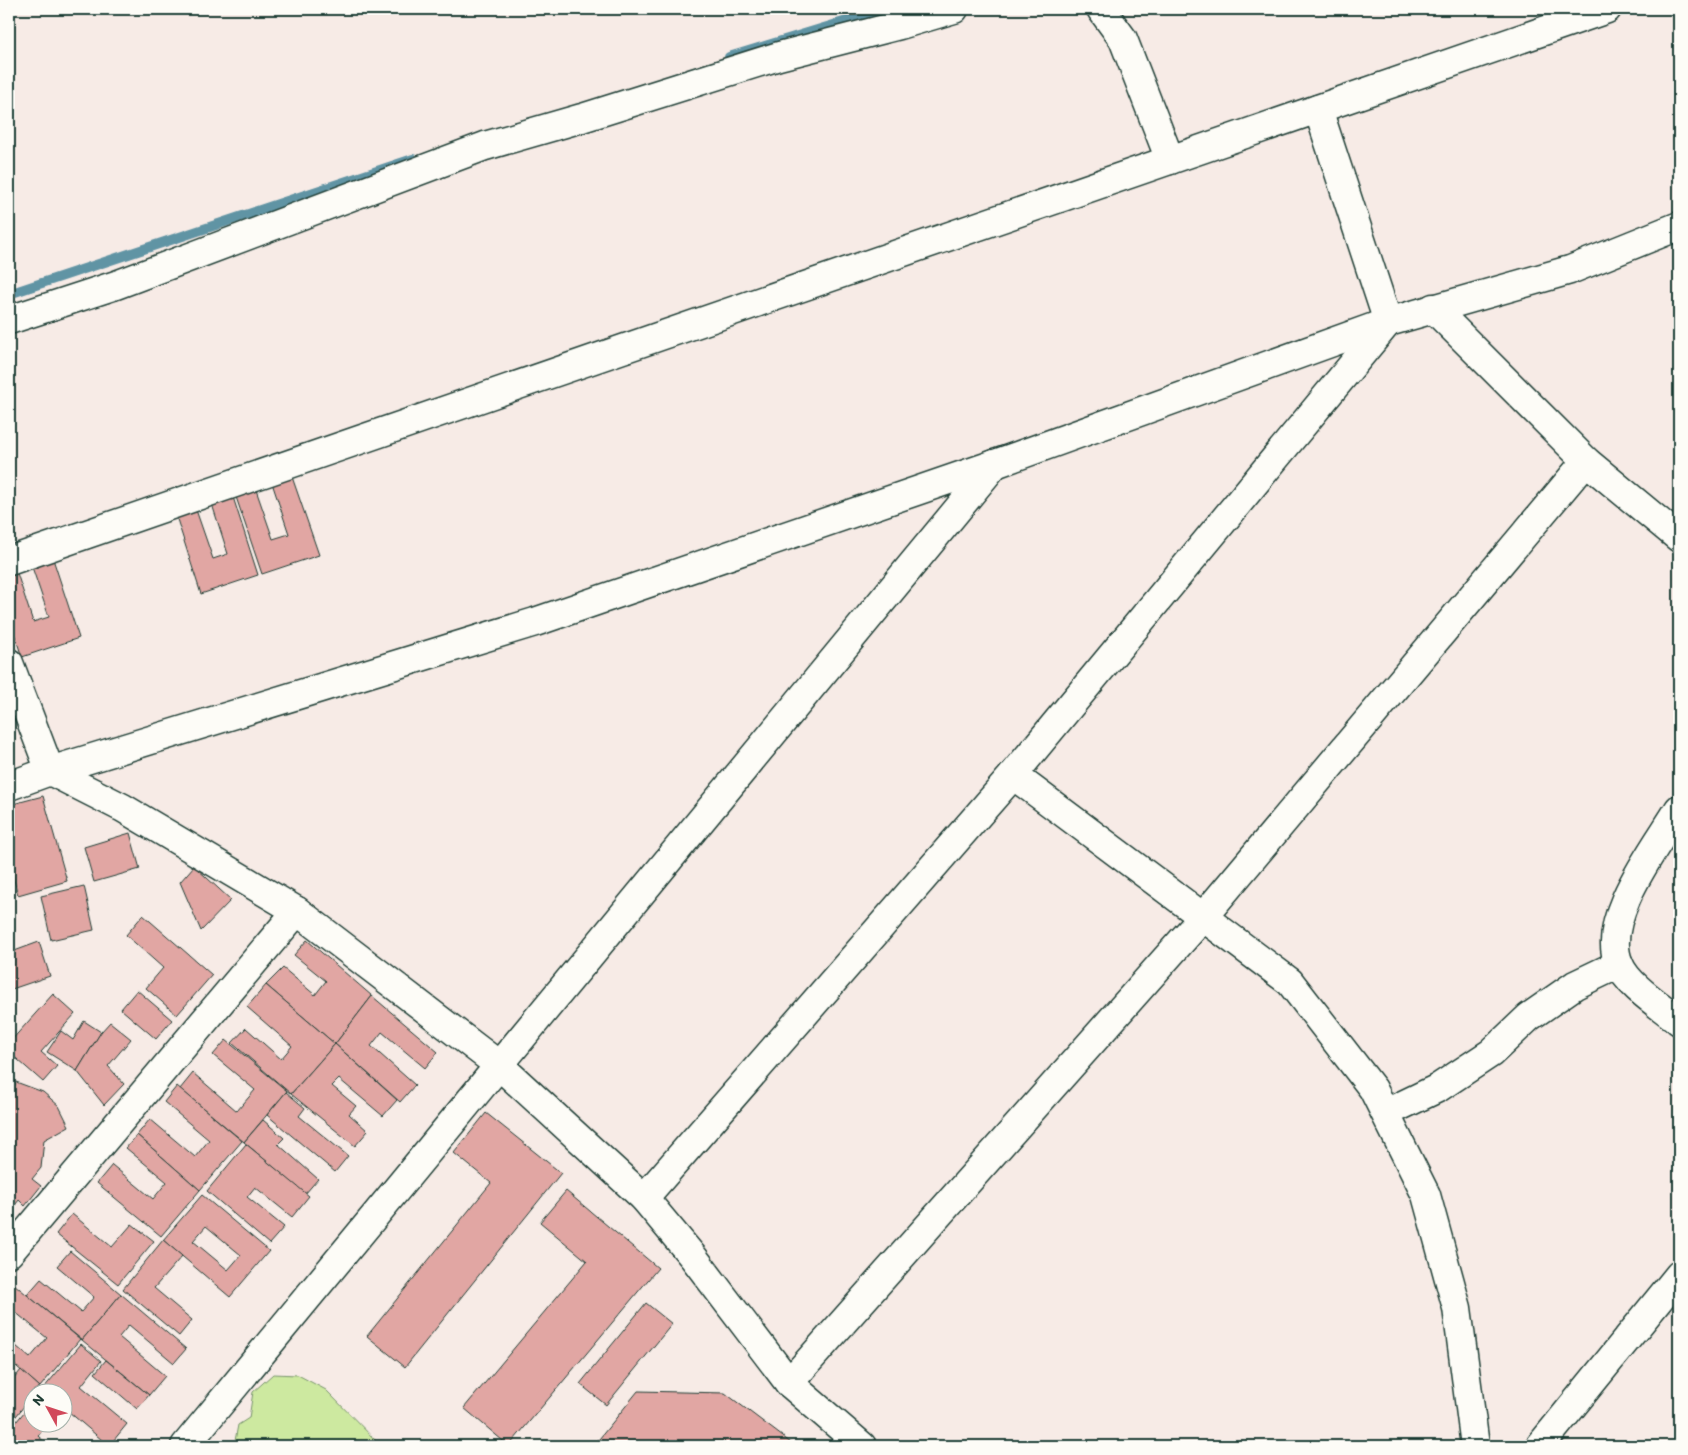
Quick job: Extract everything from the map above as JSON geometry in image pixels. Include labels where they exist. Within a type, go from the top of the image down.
[{"type":"street","points":[[1101,9],[1123,39],[1170,160]]},
{"type":"street","points":[[9,561],[1607,9]]},
{"type":"street","points":[[9,320],[116,285],[485,146],[931,11]]},
{"type":"street","points":[[1318,108],[1388,322]]},
{"type":"street","points":[[9,786],[50,771],[535,622],[995,464],[1388,322],[1570,270],[1679,226]]},
{"type":"street","points":[[1433,308],[1586,461],[1679,538]]},
{"type":"street","points":[[644,1198],[1013,775],[1388,322]]},
{"type":"street","points":[[789,1383],[1202,916],[1586,461]]},
{"type":"street","points":[[185,1446],[995,464]]},
{"type":"street","points":[[9,663],[50,771],[123,808],[297,911],[500,1066],[644,1198],[694,1258],[789,1383],[862,1446]]},
{"type":"street","points":[[1013,775],[1290,982],[1373,1089],[1426,1195],[1457,1308],[1474,1446]]},
{"type":"street","points":[[1679,809],[1625,897],[1614,934],[1619,964],[1637,987],[1679,1021]]},
{"type":"street","points":[[9,1253],[297,911]]},
{"type":"street","points":[[1386,1113],[1438,1088],[1491,1053],[1529,1017],[1567,990],[1619,964]]},
{"type":"street","points":[[1540,1446],[1679,1275]]},
{"type":"green space","points":[[273,1374],[298,1375],[326,1390],[381,1446],[234,1446],[238,1425],[249,1418],[253,1392]]},
{"type":"building","points":[[291,474],[319,555],[262,574],[235,494],[255,487],[273,539],[289,534],[271,480]]},
{"type":"building","points":[[232,494],[258,575],[201,594],[175,513],[195,507],[213,559],[228,554],[211,501]]},
{"type":"building","points":[[52,556],[79,638],[22,657],[9,618],[9,572],[16,570],[33,622],[49,617],[31,564]]},
{"type":"building","points":[[43,796],[67,881],[18,895],[9,861],[9,805]]},
{"type":"building","points":[[130,833],[140,869],[94,882],[84,847]]},
{"type":"building","points":[[194,866],[231,900],[201,931],[180,882]]},
{"type":"building","points":[[9,878],[14,892],[9,896]]},
{"type":"building","points":[[84,886],[94,930],[51,940],[41,896]]},
{"type":"building","points":[[143,915],[212,975],[177,1015],[146,988],[163,968],[126,935]]},
{"type":"building","points":[[307,940],[372,996],[335,1044],[266,985],[283,968],[315,995],[326,981],[294,955]]},
{"type":"building","points":[[39,942],[50,976],[9,990],[9,953]]},
{"type":"building","points":[[266,985],[335,1044],[291,1094],[232,1043],[246,1028],[281,1059],[292,1046],[247,1007]]},
{"type":"building","points":[[137,990],[172,1020],[156,1039],[121,1009]]},
{"type":"building","points":[[53,994],[75,1014],[41,1052],[57,1066],[43,1082],[9,1052],[9,1043]]},
{"type":"building","points":[[372,996],[438,1052],[425,1068],[382,1032],[371,1046],[415,1085],[400,1102],[335,1044]]},
{"type":"building","points":[[84,1021],[101,1032],[77,1071],[47,1052],[61,1031],[73,1040]]},
{"type":"building","points":[[110,1022],[131,1039],[108,1066],[124,1084],[104,1105],[77,1071],[101,1032]]},
{"type":"building","points":[[226,1040],[287,1091],[244,1142],[180,1089],[193,1073],[237,1111],[255,1090],[213,1055]]},
{"type":"building","points":[[335,1044],[397,1100],[383,1116],[339,1079],[332,1086],[356,1106],[349,1114],[368,1131],[355,1146],[291,1094]]},
{"type":"building","points":[[16,1082],[43,1092],[59,1106],[69,1126],[44,1140],[41,1168],[32,1179],[41,1186],[25,1206],[19,1200],[9,1213],[9,1102]]},
{"type":"building","points":[[177,1086],[242,1141],[200,1190],[137,1135],[150,1119],[195,1157],[209,1140],[164,1102]]},
{"type":"building","points":[[286,1092],[305,1108],[299,1116],[348,1156],[335,1172],[267,1115]]},
{"type":"building","points":[[486,1113],[561,1173],[405,1367],[367,1336],[491,1183],[454,1153]]},
{"type":"building","points":[[263,1120],[284,1138],[278,1144],[318,1179],[305,1194],[244,1142]]},
{"type":"building","points":[[137,1135],[200,1190],[161,1236],[97,1183],[112,1165],[153,1199],[167,1182],[126,1148]]},
{"type":"building","points":[[246,1144],[309,1196],[292,1217],[255,1187],[247,1197],[284,1227],[269,1244],[207,1191]]},
{"type":"building","points":[[566,1191],[658,1268],[509,1446],[464,1408],[587,1261],[540,1222]]},
{"type":"building","points":[[202,1195],[269,1251],[230,1297],[163,1240]],"holes":[[[206,1226],[241,1255],[228,1270],[193,1241]]]},
{"type":"building","points":[[72,1214],[112,1247],[132,1224],[154,1241],[118,1284],[56,1234]]},
{"type":"building","points":[[163,1240],[182,1256],[154,1288],[192,1320],[179,1336],[123,1289]]},
{"type":"building","points":[[70,1251],[121,1294],[82,1340],[27,1295],[41,1279],[81,1312],[94,1297],[57,1266]]},
{"type":"building","points":[[14,1284],[80,1339],[44,1382],[34,1382],[9,1360],[9,1340],[30,1358],[47,1338],[9,1307],[9,1290]]},
{"type":"building","points":[[121,1294],[186,1349],[174,1363],[129,1325],[119,1337],[165,1376],[149,1395],[82,1340]]},
{"type":"building","points":[[646,1303],[672,1324],[606,1405],[580,1384]]},
{"type":"building","points":[[81,1344],[101,1361],[81,1386],[127,1424],[109,1446],[72,1415],[72,1382],[49,1382]]},
{"type":"building","points":[[106,1360],[149,1395],[137,1409],[95,1373]]},
{"type":"building","points":[[21,1370],[34,1382],[22,1382],[22,1409],[9,1425],[9,1385]]},
{"type":"building","points":[[638,1391],[725,1393],[795,1446],[596,1446],[595,1444]]},
{"type":"building","points":[[22,1415],[22,1432],[41,1432],[38,1436],[49,1446],[17,1446],[9,1439],[9,1431]]},
{"type":"waterway","points":[[729,57],[886,9]]},
{"type":"waterway","points":[[9,294],[413,159]]}]
